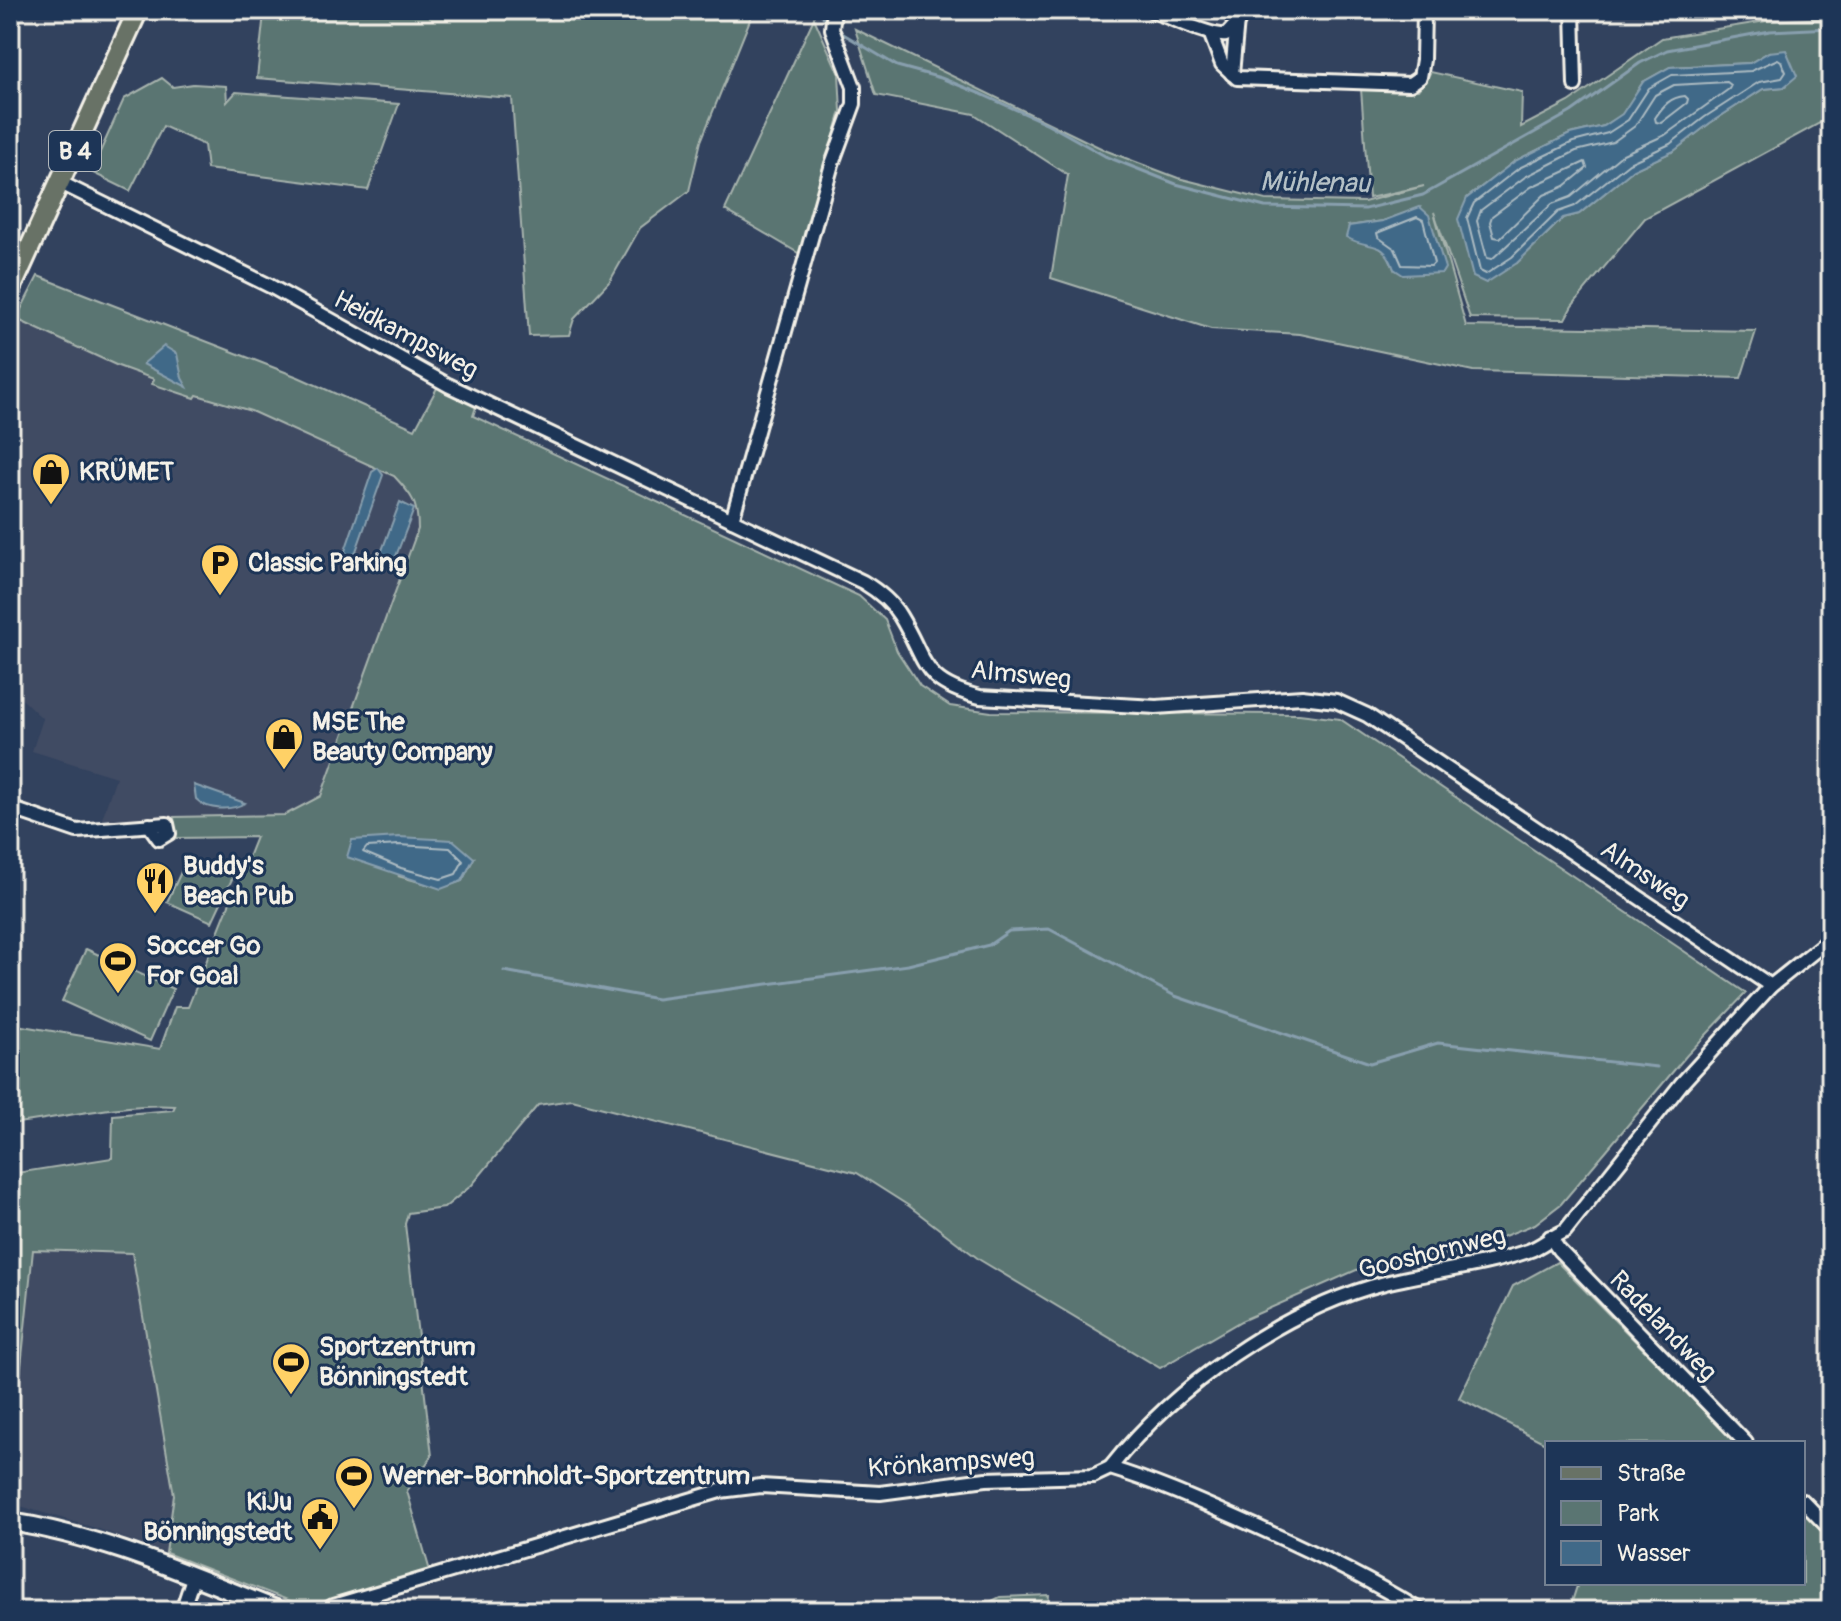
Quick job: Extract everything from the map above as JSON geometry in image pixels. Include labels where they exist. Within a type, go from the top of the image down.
[{"type":"main road","name":"B 4","points":[[10,291],[138,10]]},
{"type":"main road","points":[[10,1522],[68,1532],[281,1611]]},
{"type":"street","points":[[732,520],[832,164],[854,104],[854,87],[832,29],[834,10]]},
{"type":"street","points":[[1151,10],[1211,35],[1226,35],[1238,16]]},
{"type":"street","points":[[1211,35],[1222,64],[1232,74],[1245,79],[1410,84],[1420,77],[1424,10]]},
{"type":"street","points":[[1573,10],[1575,85]]},
{"type":"street","points":[[1232,74],[1238,16]]},
{"type":"street","name":"Heidkampsweg","points":[[61,183],[270,286],[448,385],[732,520]]},
{"type":"street","name":"Almsweg","points":[[732,520],[863,582],[884,596],[900,614],[922,663],[940,682],[958,691],[980,697],[1156,707],[1302,697],[1336,701],[1367,715],[1771,986]]},
{"type":"street","points":[[10,808],[77,831],[149,825]]},
{"type":"street","name":"Gooshornweg","points":[[1110,1468],[1167,1408],[1260,1338],[1320,1307],[1383,1284],[1491,1262],[1532,1250],[1565,1231],[1682,1083],[1771,986],[1831,938]]},
{"type":"street","name":"Radelandweg","points":[[1550,1237],[1744,1441]]},
{"type":"street","points":[[1110,1468],[1151,1481],[1274,1534],[1356,1574],[1421,1611]]},
{"type":"street","name":"Krönkampsweg","points":[[325,1611],[333,1606],[720,1491],[761,1486],[880,1493],[988,1479],[1093,1476],[1110,1468]]},
{"type":"street","points":[[1805,1503],[1831,1530]]},
{"type":"street","points":[[182,1611],[196,1579]]},
{"type":"shaded area","points":[[16,319],[118,366],[196,395],[251,411],[395,476],[410,493],[418,509],[418,529],[321,797],[285,815],[102,819],[116,777],[32,751],[43,719],[23,700],[10,695],[10,332]]},
{"type":"shaded area","points":[[33,1250],[133,1253],[174,1495],[166,1553],[99,1529],[10,1503],[10,1474]]},
{"type":"green space","points":[[255,10],[754,10],[701,141],[689,191],[640,228],[610,281],[574,319],[569,335],[529,336],[512,98],[257,78],[264,13]]},
{"type":"green space","points":[[814,18],[839,74],[841,111],[800,254],[725,210]]},
{"type":"green space","points":[[1831,18],[1831,117],[1645,218],[1572,306],[1565,319],[1470,318],[1434,212],[1466,326],[1756,331],[1741,378],[1473,371],[1300,334],[1211,329],[1051,278],[1068,175],[974,114],[876,95],[855,29],[1107,151],[1178,178],[1266,200],[1364,202],[1424,186],[1369,198],[1361,89],[1418,90],[1431,72],[1522,92],[1521,127],[1569,102],[1662,38],[1766,21]],"holes":[[[1769,52],[1785,87],[1763,89],[1674,151],[1633,170],[1579,214],[1563,218],[1517,263],[1467,198],[1515,161],[1570,134],[1604,126],[1622,115],[1643,82],[1670,67],[1750,63]],[[1420,208],[1394,269],[1388,254],[1349,226],[1383,221]]]},
{"type":"green space","points":[[162,78],[173,87],[193,84],[226,86],[227,102],[236,92],[399,104],[368,190],[207,169],[204,145],[163,126],[130,191],[91,172],[124,99]]},
{"type":"green space","points":[[38,276],[298,377],[415,429],[438,386],[477,404],[473,416],[859,596],[885,620],[897,651],[920,686],[950,706],[991,712],[1299,714],[1340,719],[1746,993],[1687,1055],[1561,1204],[1535,1224],[1464,1252],[1370,1264],[1241,1321],[1160,1368],[980,1260],[909,1206],[857,1173],[572,1100],[538,1105],[472,1185],[444,1208],[408,1213],[405,1224],[432,1456],[407,1491],[430,1571],[311,1609],[166,1553],[174,1495],[132,1253],[33,1250],[10,1474],[10,1174],[112,1158],[113,1115],[173,1110],[175,1106],[114,1109],[10,1124],[10,1024],[160,1049],[175,1007],[188,1007],[256,837],[176,838],[174,817],[285,815],[321,796],[418,529],[418,520],[413,500],[394,476],[251,411],[152,384],[154,379],[118,366],[16,319]],"holes":[[[474,858],[462,881],[441,888],[398,876]]]},
{"type":"green space","name":"Soccer Go For Goal","points":[[188,857],[233,877],[212,922],[167,902]]},
{"type":"green space","name":"Soccer Go For Goal","points":[[86,949],[173,989],[150,1041],[62,1001]]},
{"type":"green space","points":[[1557,1262],[1734,1441],[1545,1443],[1459,1398],[1513,1286]]},
{"type":"green space","points":[[1805,1512],[1831,1539],[1831,1611],[1569,1611],[1577,1585],[1805,1585]]},
{"type":"green space","points":[[1049,1595],[1048,1611],[947,1611],[982,1606],[1000,1597]]},
{"type":"water","points":[[1786,50],[1797,76],[1784,87],[1763,89],[1674,151],[1633,170],[1579,214],[1563,218],[1517,263],[1486,283],[1473,277],[1458,219],[1467,198],[1515,161],[1570,134],[1604,126],[1622,114],[1643,82],[1670,67],[1750,63],[1769,52]]},
{"type":"water","points":[[1420,207],[1429,215],[1445,268],[1442,273],[1403,275],[1394,269],[1385,252],[1346,237],[1349,226],[1383,221]]},
{"type":"water","points":[[164,346],[177,354],[187,387],[143,364]]},
{"type":"water","points":[[378,468],[383,475],[355,554],[347,554],[345,551],[372,472]]},
{"type":"water","points":[[400,502],[414,509],[391,569],[377,564]]},
{"type":"water","points":[[194,785],[245,803],[227,808],[207,806],[196,799]]},
{"type":"water","points":[[399,837],[453,840],[474,858],[462,881],[441,889],[347,857],[352,840]]},
{"type":"waterway","name":"Mühlenau","points":[[817,10],[826,20]]},
{"type":"waterway","name":"Mühlenau","points":[[840,32],[897,66],[941,78],[981,94],[1048,124],[1105,156],[1176,184],[1265,207],[1365,209],[1423,195],[1571,112],[1640,63],[1667,50],[1770,31],[1831,28]]},
{"type":"waterway","points":[[504,971],[657,999],[908,965],[989,945],[1009,931],[1049,929],[1175,996],[1370,1063],[1438,1043],[1657,1067]]},
{"type":"place","name":"KRÜMET","points":[[51,506]]},
{"type":"place","name":"Classic Parking","points":[[220,597]]},
{"type":"place","name":"MSE The Beauty Company","points":[[284,771]]},
{"type":"place","name":"Buddy's Beach Pub","points":[[155,915]]},
{"type":"place","name":"Soccer Go For Goal","points":[[118,995]]},
{"type":"place","name":"Sportzentrum Bönningstedt","points":[[291,1396]]},
{"type":"place","name":"Werner-Bornholdt-Sportzentrum","points":[[354,1510]]},
{"type":"place","name":"KiJu Bönningstedt","points":[[320,1551]]}]
